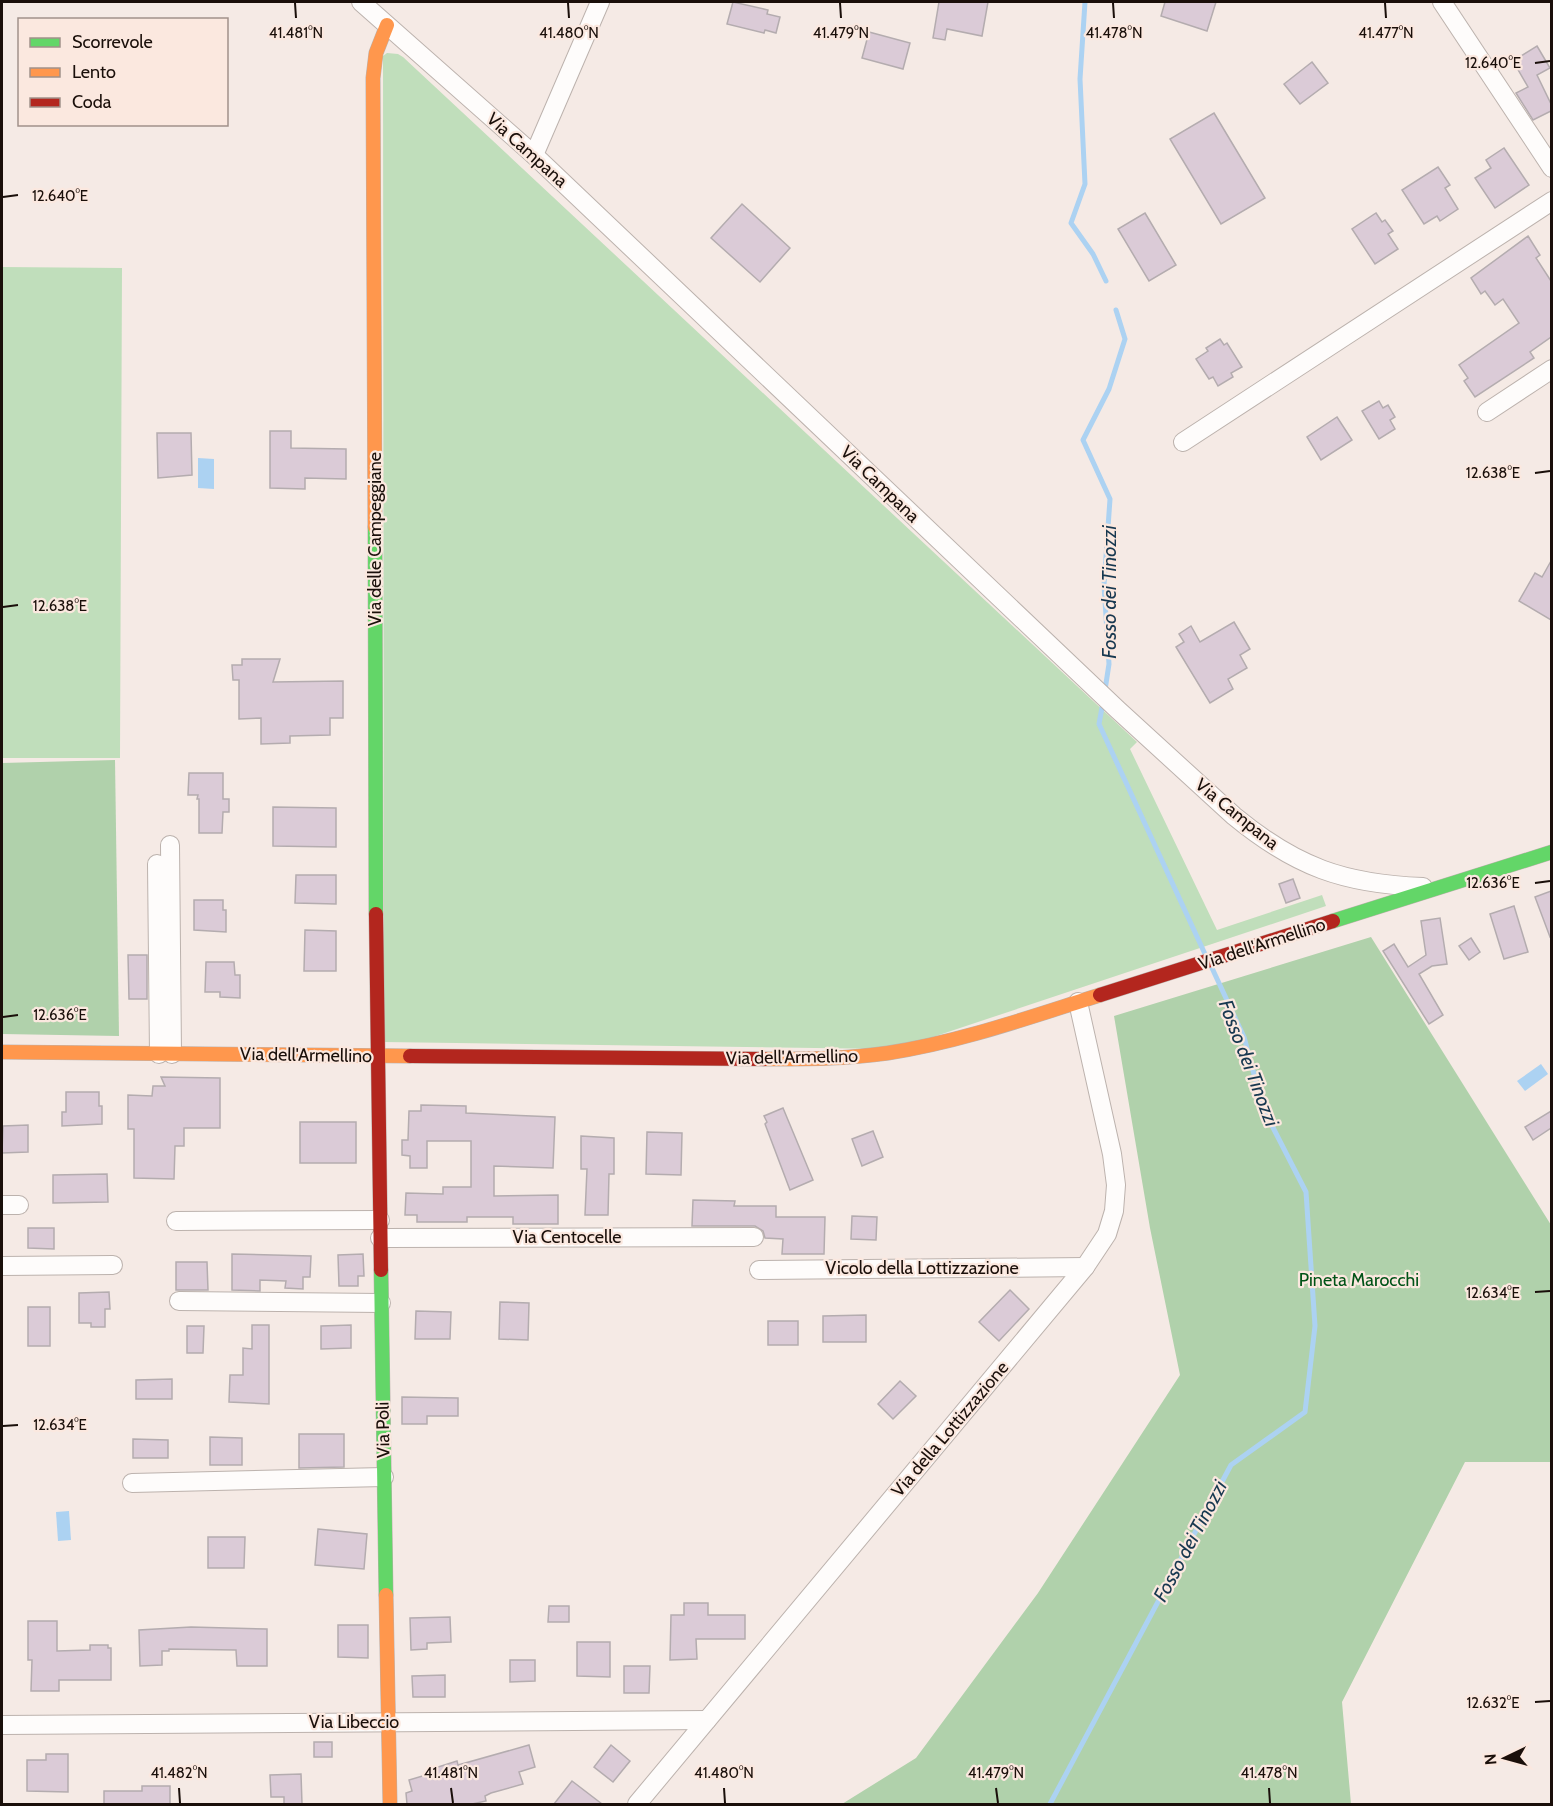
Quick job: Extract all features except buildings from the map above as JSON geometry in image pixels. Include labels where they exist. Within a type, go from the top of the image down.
[{"type":"street","name":"Via Campana","points":[[361,2],[534,155],[1118,710],[1253,832],[1284,852],[1318,868],[1361,882],[1440,888]]},
{"type":"street","points":[[534,155],[600,2]]},
{"type":"street","points":[[1442,2],[1551,168]]},
{"type":"street","name":"Via delle Campeggiane","points":[[376,1056],[373,73],[376,53],[387,25]]},
{"type":"street","points":[[1183,442],[1551,201]]},
{"type":"street","points":[[1487,412],[1551,369]]},
{"type":"street","points":[[165,1054],[170,845]]},
{"type":"street","name":"Via dell'Armellino","points":[[2,1052],[736,1059],[852,1056],[900,1051],[946,1041],[1078,1002],[1551,852]]},
{"type":"street","points":[[157,864],[165,1054]]},
{"type":"street","name":"Via della Lottizzazione","points":[[637,1804],[1085,1267],[1107,1234],[1114,1210],[1116,1185],[1112,1154],[1078,1002]]},
{"type":"street","name":"Via Poli","points":[[376,1056],[390,1804]]},
{"type":"street","name":"Via Centocelle","points":[[176,1221],[380,1229],[754,1237]]},
{"type":"street","points":[[2,1266],[113,1265]]},
{"type":"street","name":"Vicolo della Lottizzazione","points":[[759,1270],[1085,1267]]},
{"type":"street","points":[[179,1301],[381,1303]]},
{"type":"street","points":[[132,1483],[384,1477]]},
{"type":"street","name":"Via Libeccio","points":[[2,1725],[707,1720]]},
{"type":"green space","points":[[387,53],[403,57],[1137,742],[1130,749],[1217,930],[1322,895],[1326,906],[921,1041],[888,1049],[384,1042],[383,56]]},
{"type":"green space","points":[[2,68],[3,267],[122,268],[120,758],[2,758]]},
{"type":"green space","points":[[115,760],[119,1036],[2,1034],[2,763]]},
{"type":"green space","name":"Pineta Marocchi","points":[[1371,937],[1551,1225],[1552,1462],[1465,1462],[1342,1702],[1351,1804],[842,1804],[916,1758],[1038,1593],[1180,1375],[1150,1228],[1114,1016]]},
{"type":"water","points":[[198,458],[214,459],[214,489],[198,488]]},
{"type":"water","points":[[1541,1064],[1548,1074],[1525,1091],[1517,1081]]},
{"type":"water","points":[[69,1511],[71,1540],[58,1541],[56,1512]]},
{"type":"waterway","name":"Fosso dei Tinozzi","points":[[1085,2],[1080,79],[1085,184],[1071,223],[1093,254],[1106,281]]},
{"type":"waterway","name":"Fosso dei Tinozzi","points":[[1105,690],[1109,664],[1104,585],[1110,499],[1083,440],[1109,389],[1125,339],[1116,310]]},
{"type":"waterway","name":"Fosso dei Tinozzi","points":[[1103,702],[1099,724],[1205,954]]},
{"type":"waterway","name":"Fosso dei Tinozzi","points":[[1050,1804],[1231,1465],[1305,1412],[1315,1326],[1306,1192],[1263,1108],[1244,1037],[1212,968]]},
{"type":"traffic: fast","points":[[375,527],[376,914]]},
{"type":"traffic: fast","points":[[1333,921],[1552,852]]},
{"type":"traffic: fast","points":[[381,1270],[386,1595]]},
{"type":"traffic: slow","points":[[375,527],[373,78],[376,53],[387,25]]},
{"type":"traffic: slow","points":[[764,1059],[857,1056],[915,1048],[995,1028],[1100,995]]},
{"type":"traffic: slow","points":[[2,1052],[410,1056]]},
{"type":"traffic: slow","points":[[386,1595],[390,1804]]},
{"type":"traffic: jam","points":[[376,914],[381,1270]]},
{"type":"traffic: jam","points":[[1100,995],[1333,921]]},
{"type":"traffic: jam","points":[[410,1056],[764,1059]]}]
